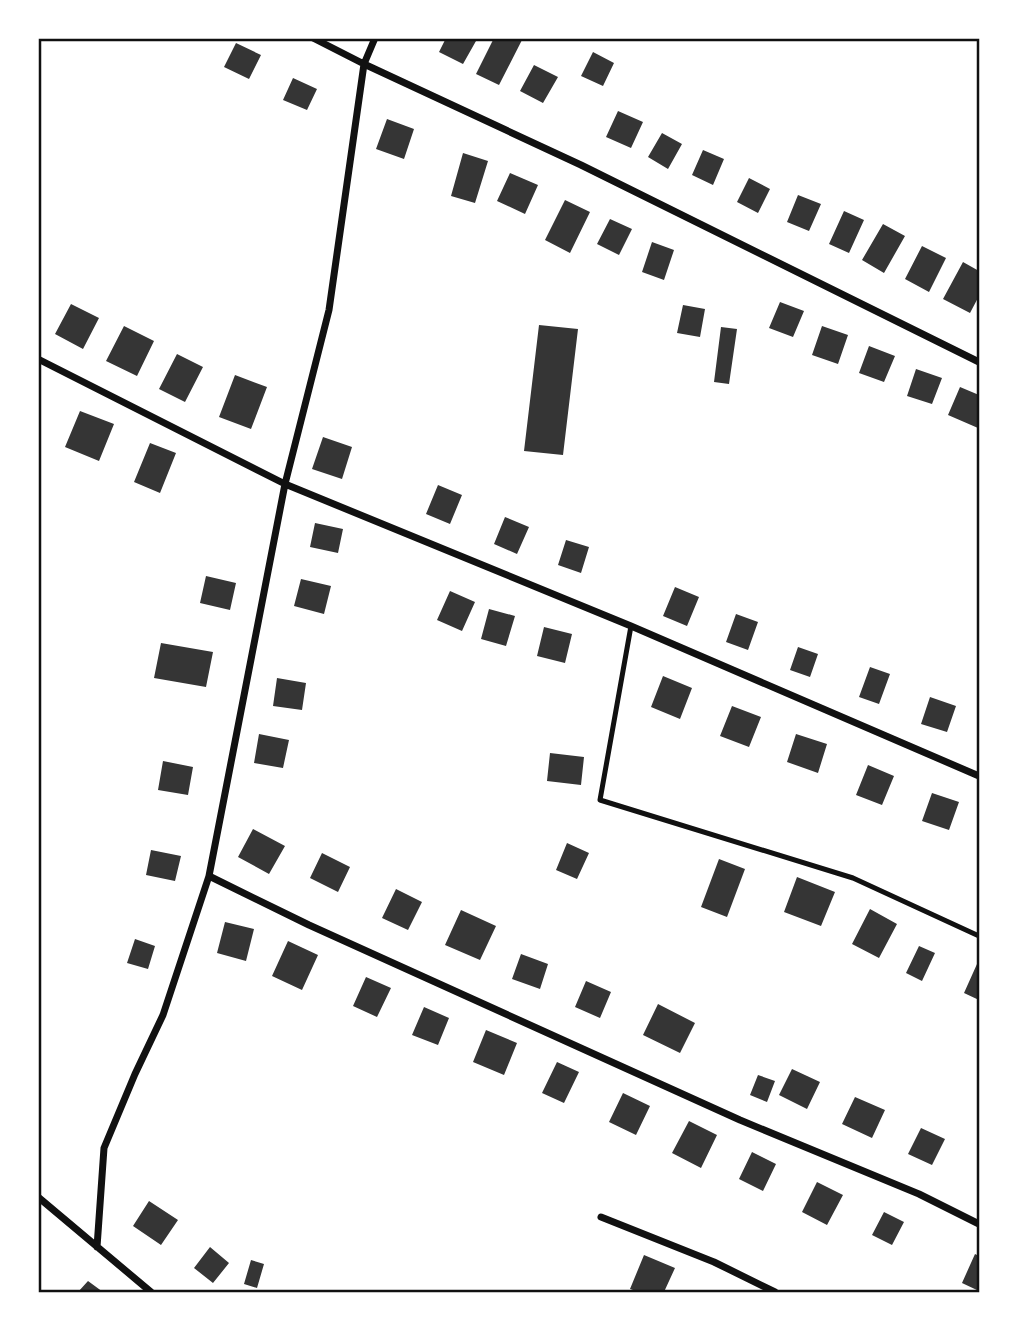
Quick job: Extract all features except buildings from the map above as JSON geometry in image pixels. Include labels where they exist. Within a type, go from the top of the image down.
[{"type":"street","points":[[313,38],[581,164],[979,362]]},
{"type":"street","points":[[97,1247],[104,1147],[163,1015],[209,876],[285,484],[329,310],[364,64],[375,38]]},
{"type":"street","points":[[38,359],[285,484],[631,626],[979,776]]},
{"type":"street","points":[[209,876],[309,925],[727,1115],[919,1194],[979,1224]]},
{"type":"street","points":[[38,1196],[151,1293]]},
{"type":"street","points":[[601,1217],[715,1262],[775,1293]]},
{"type":"lane","points":[[631,626],[600,800],[853,878],[979,936]]}]
